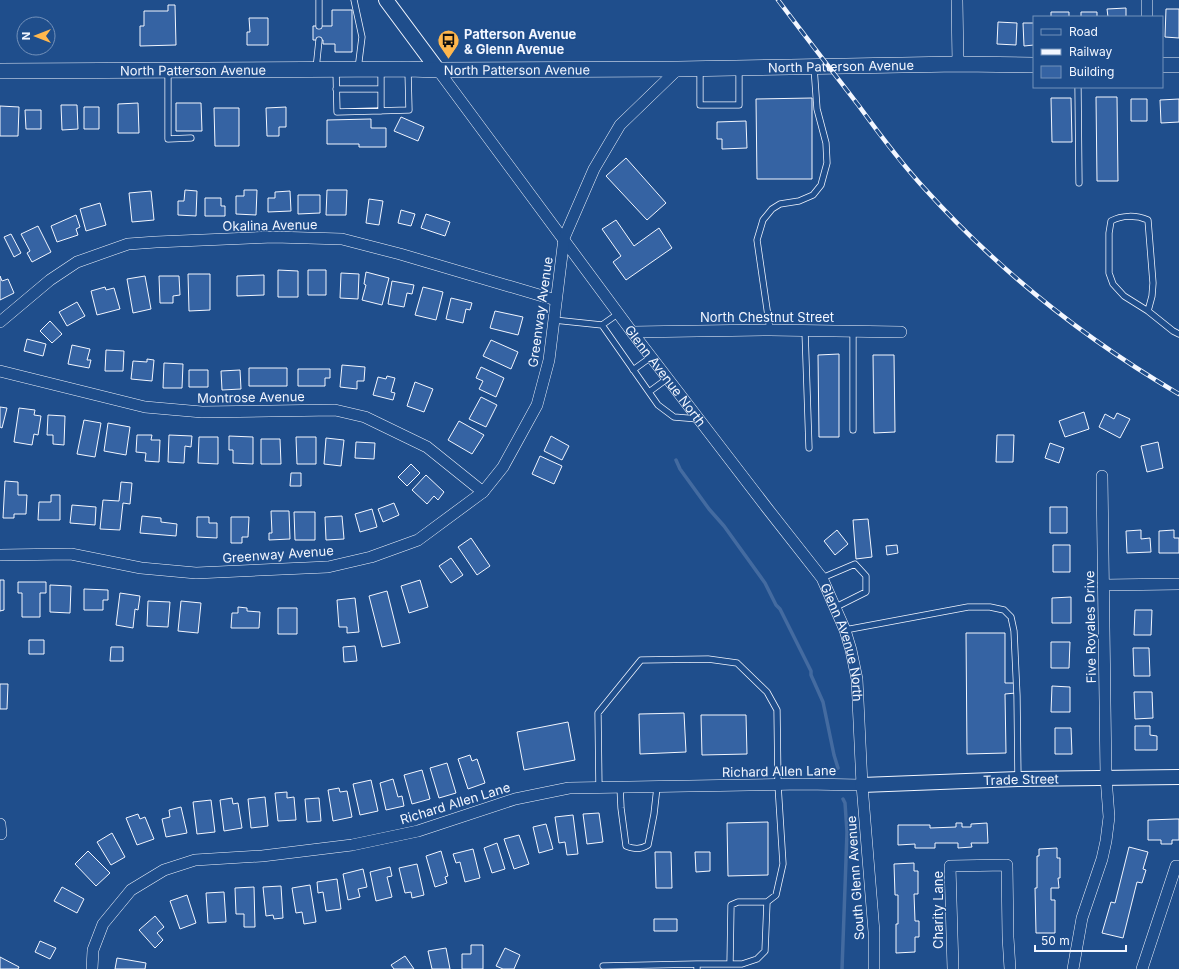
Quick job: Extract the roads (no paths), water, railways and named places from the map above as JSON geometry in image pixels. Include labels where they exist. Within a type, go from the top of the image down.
[{"type":"main road","name":"North Patterson Avenue","points":[[0,71],[700,69],[958,64],[1033,65]]},
{"type":"main road","points":[[1163,65],[1179,65]]},
{"type":"street","name":"Glenn Avenue North","points":[[386,0],[564,238],[632,332],[822,578],[836,607],[852,650],[857,679],[862,785]]},
{"type":"street","points":[[957,0],[958,64]]},
{"type":"street","points":[[1147,0],[1147,16]]},
{"type":"street","name":"Greenway Avenue","points":[[0,555],[71,554],[141,568],[196,573],[328,567],[371,558],[418,540],[483,492],[503,467],[537,405],[549,360],[564,238],[594,170],[620,126],[678,69]]},
{"type":"street","name":"Okalina Avenue","points":[[0,322],[50,280],[77,262],[128,244],[274,237],[342,239],[400,254],[556,300]]},
{"type":"street","name":"North Chestnut Street","points":[[632,332],[770,330],[901,332]]},
{"type":"street","name":"Montrose Avenue","points":[[0,371],[145,407],[202,412],[336,410],[365,417],[427,447],[483,492]]},
{"type":"street","name":"Five Royales Drive","points":[[1073,969],[1082,918],[1102,859],[1109,817],[1106,777],[1102,476]]},
{"type":"street","points":[[1103,585],[1179,584]]},
{"type":"street","name":"Trade Street","points":[[862,785],[1018,779],[1179,777]]},
{"type":"street","name":"Richard Allen Lane","points":[[92,969],[93,950],[103,924],[131,890],[164,870],[195,860],[262,856],[352,845],[418,831],[515,799],[569,788],[862,785]]},
{"type":"street","name":"South Glenn Avenue","points":[[862,785],[874,932],[874,969]]},
{"type":"street","name":"Charity Lane","points":[[953,969],[950,866],[1007,865],[1010,969]]},
{"type":"street","points":[[1142,969],[1176,866],[1179,866]]},
{"type":"lane","points":[[319,0],[319,26]]},
{"type":"lane","points":[[354,0],[362,38],[358,69]]},
{"type":"lane","points":[[316,69],[319,40]]},
{"type":"lane","points":[[770,330],[757,240],[763,220],[772,209],[780,204],[799,201],[812,195],[821,185],[827,163],[826,143],[817,109],[814,67]]},
{"type":"lane","points":[[700,69],[700,105],[739,105],[739,68]]},
{"type":"lane","points":[[336,69],[337,112],[409,110],[408,69]]},
{"type":"lane","points":[[381,69],[381,111]]},
{"type":"lane","points":[[168,70],[168,138],[191,138]]},
{"type":"lane","points":[[1078,88],[1079,183]]},
{"type":"lane","points":[[336,89],[381,89]]},
{"type":"lane","points":[[1148,311],[1152,296],[1153,283],[1148,220],[1140,217],[1118,218],[1111,221],[1109,233],[1109,273],[1113,284],[1124,296],[1148,311],[1179,334]]},
{"type":"lane","points":[[554,320],[602,325],[619,313]]},
{"type":"lane","points":[[602,325],[658,405],[674,416],[699,419]]},
{"type":"lane","points":[[806,331],[809,448]]},
{"type":"lane","points":[[853,332],[853,430]]},
{"type":"lane","points":[[633,370],[651,357]]},
{"type":"lane","points":[[649,392],[668,378]]},
{"type":"lane","points":[[822,578],[855,564],[866,576],[866,592],[836,607]]},
{"type":"lane","points":[[845,630],[968,607],[990,607],[1004,610],[1011,618],[1014,631],[1017,696],[1018,779]]},
{"type":"lane","points":[[599,788],[598,713],[641,660],[708,659],[737,663],[766,692],[777,710],[778,785],[783,864],[776,895],[767,902],[738,902],[731,905],[730,964]]},
{"type":"lane","points":[[620,787],[626,846],[634,849],[643,848],[648,845],[657,787]]},
{"type":"lane","points":[[603,966],[697,966],[742,964],[757,959],[764,951],[767,902]]},
{"type":"waterway","points":[[676,460],[680,469],[709,509],[724,526],[765,583],[776,605],[780,609],[811,671],[811,675],[823,702],[838,768]]},
{"type":"waterway","points":[[842,969],[847,832],[845,803],[843,799]]},
{"type":"railway","points":[[778,0],[899,159],[953,219],[1013,275],[1044,301],[1110,350],[1179,394]]},
{"type":"place","name":"Patterson Avenue & Glenn Avenue","points":[[448,60]]}]
